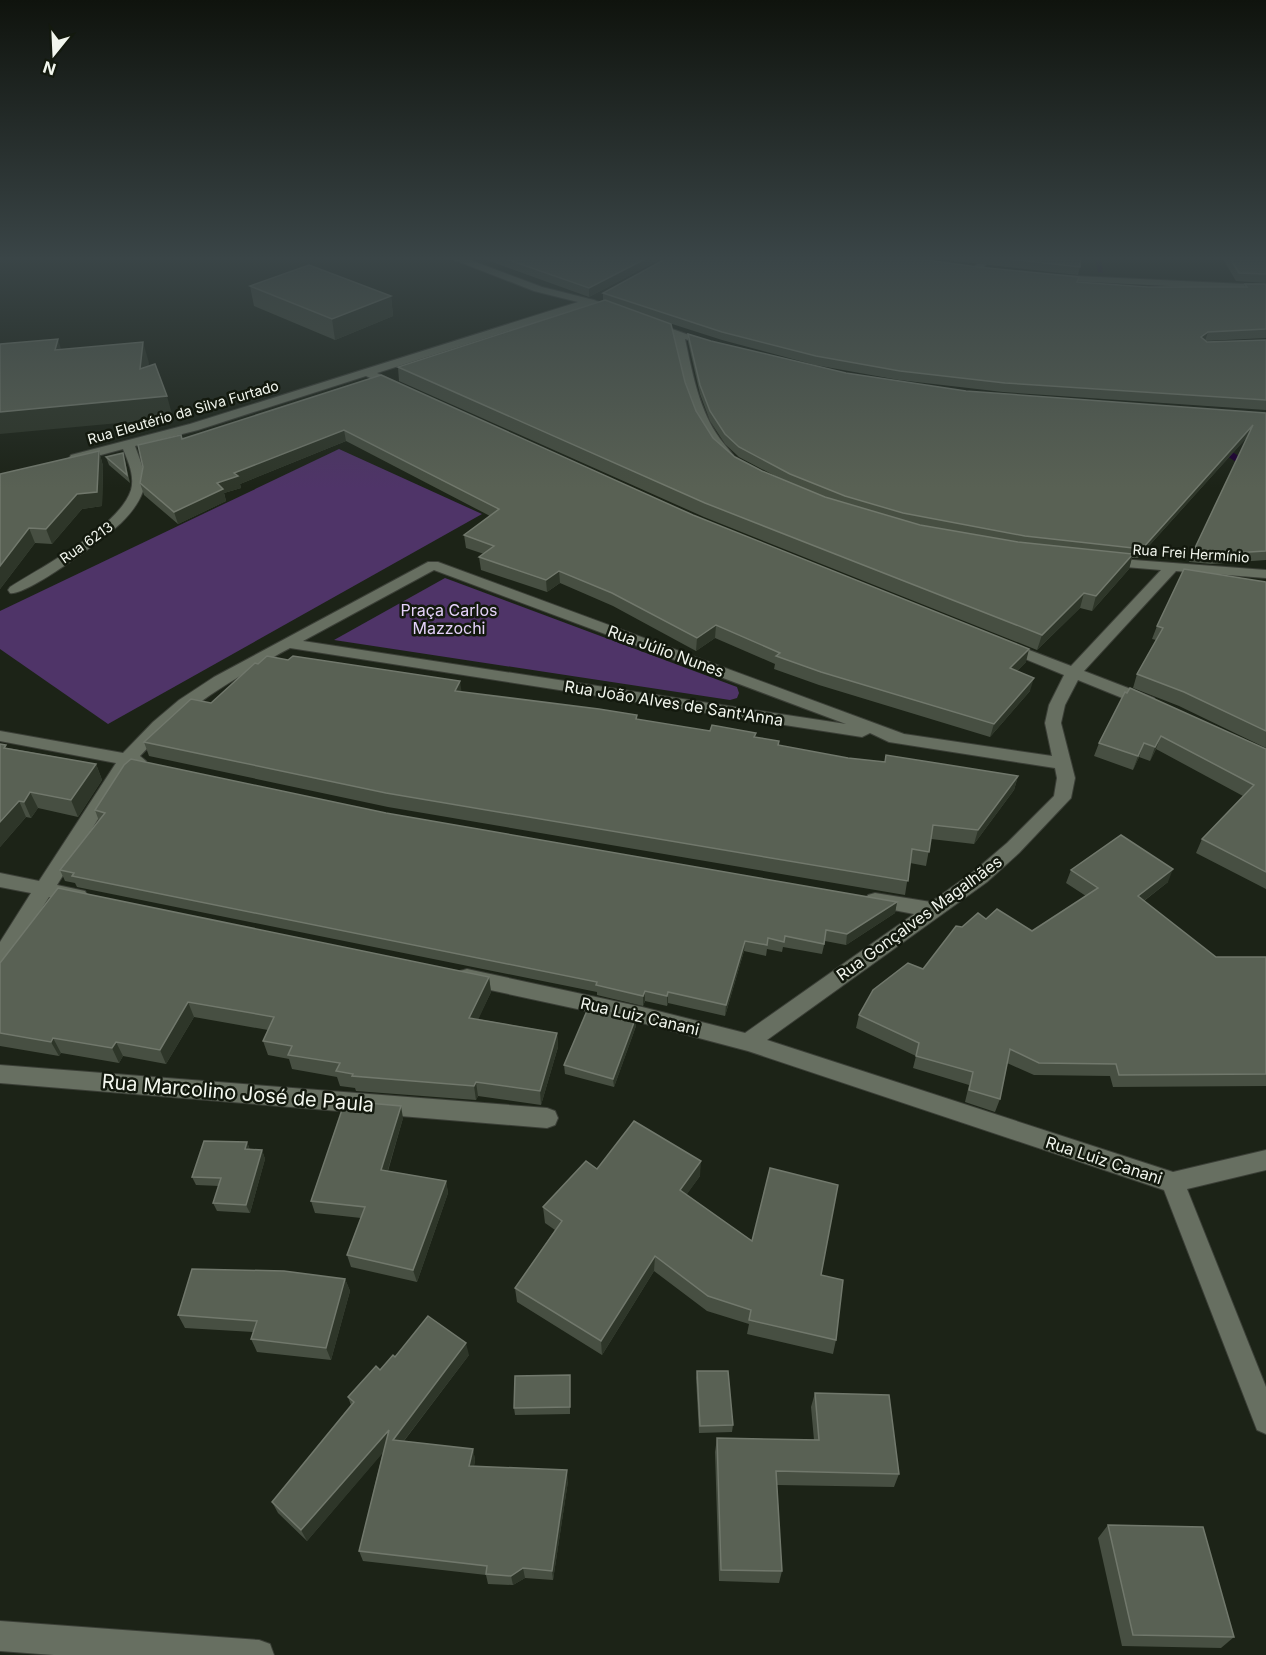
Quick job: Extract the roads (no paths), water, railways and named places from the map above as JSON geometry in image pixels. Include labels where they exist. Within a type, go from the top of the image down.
[{"type":"street","name":"Rua Eleutério da Silva Furtado","points":[[64,460],[129,445],[368,373],[487,334]]},
{"type":"street","points":[[678,334],[689,379],[706,426],[719,447],[740,465]]},
{"type":"street","points":[[682,334],[726,349]]},
{"type":"street","points":[[368,373],[410,392]]},
{"type":"street","name":"Rua 6213","points":[[15,590],[100,534],[118,519],[130,504],[137,489],[138,475],[129,445]]},
{"type":"street","name":"Rua Frei Hermínio","points":[[1095,560],[1266,574]]},
{"type":"street","name":"Rua Júlio Nunes","points":[[286,643],[433,565],[898,738]]},
{"type":"street","name":"Rua Gonçalves Magalhães","points":[[748,1042],[980,877],[1013,848],[1062,798],[1066,778],[1053,723],[1057,705],[1073,673],[1172,568]]},
{"type":"street","points":[[995,641],[1161,708]]},
{"type":"street","points":[[0,958],[127,759],[185,704],[220,680],[286,643]]},
{"type":"street","name":"Rua João Alves de Sant'Anna","points":[[286,643],[1062,763]]},
{"type":"street","points":[[0,736],[150,764]]},
{"type":"street","points":[[0,880],[103,901]]},
{"type":"street","points":[[854,896],[935,910]]},
{"type":"street","name":"Rua Luiz Canani","points":[[453,974],[642,1015],[748,1042],[1173,1182],[1266,1160]]},
{"type":"street","name":"Rua Marcolino José de Paula","points":[[0,1074],[548,1118]]},
{"type":"street","points":[[1173,1182],[1266,1421]]},
{"type":"street","points":[[0,1636],[259,1655]]},
{"type":"waterway","points":[[1218,446],[1266,479]]},
{"type":"park label","name":"Praça Carlos Mazzochi","points":[[449,619]]}]
